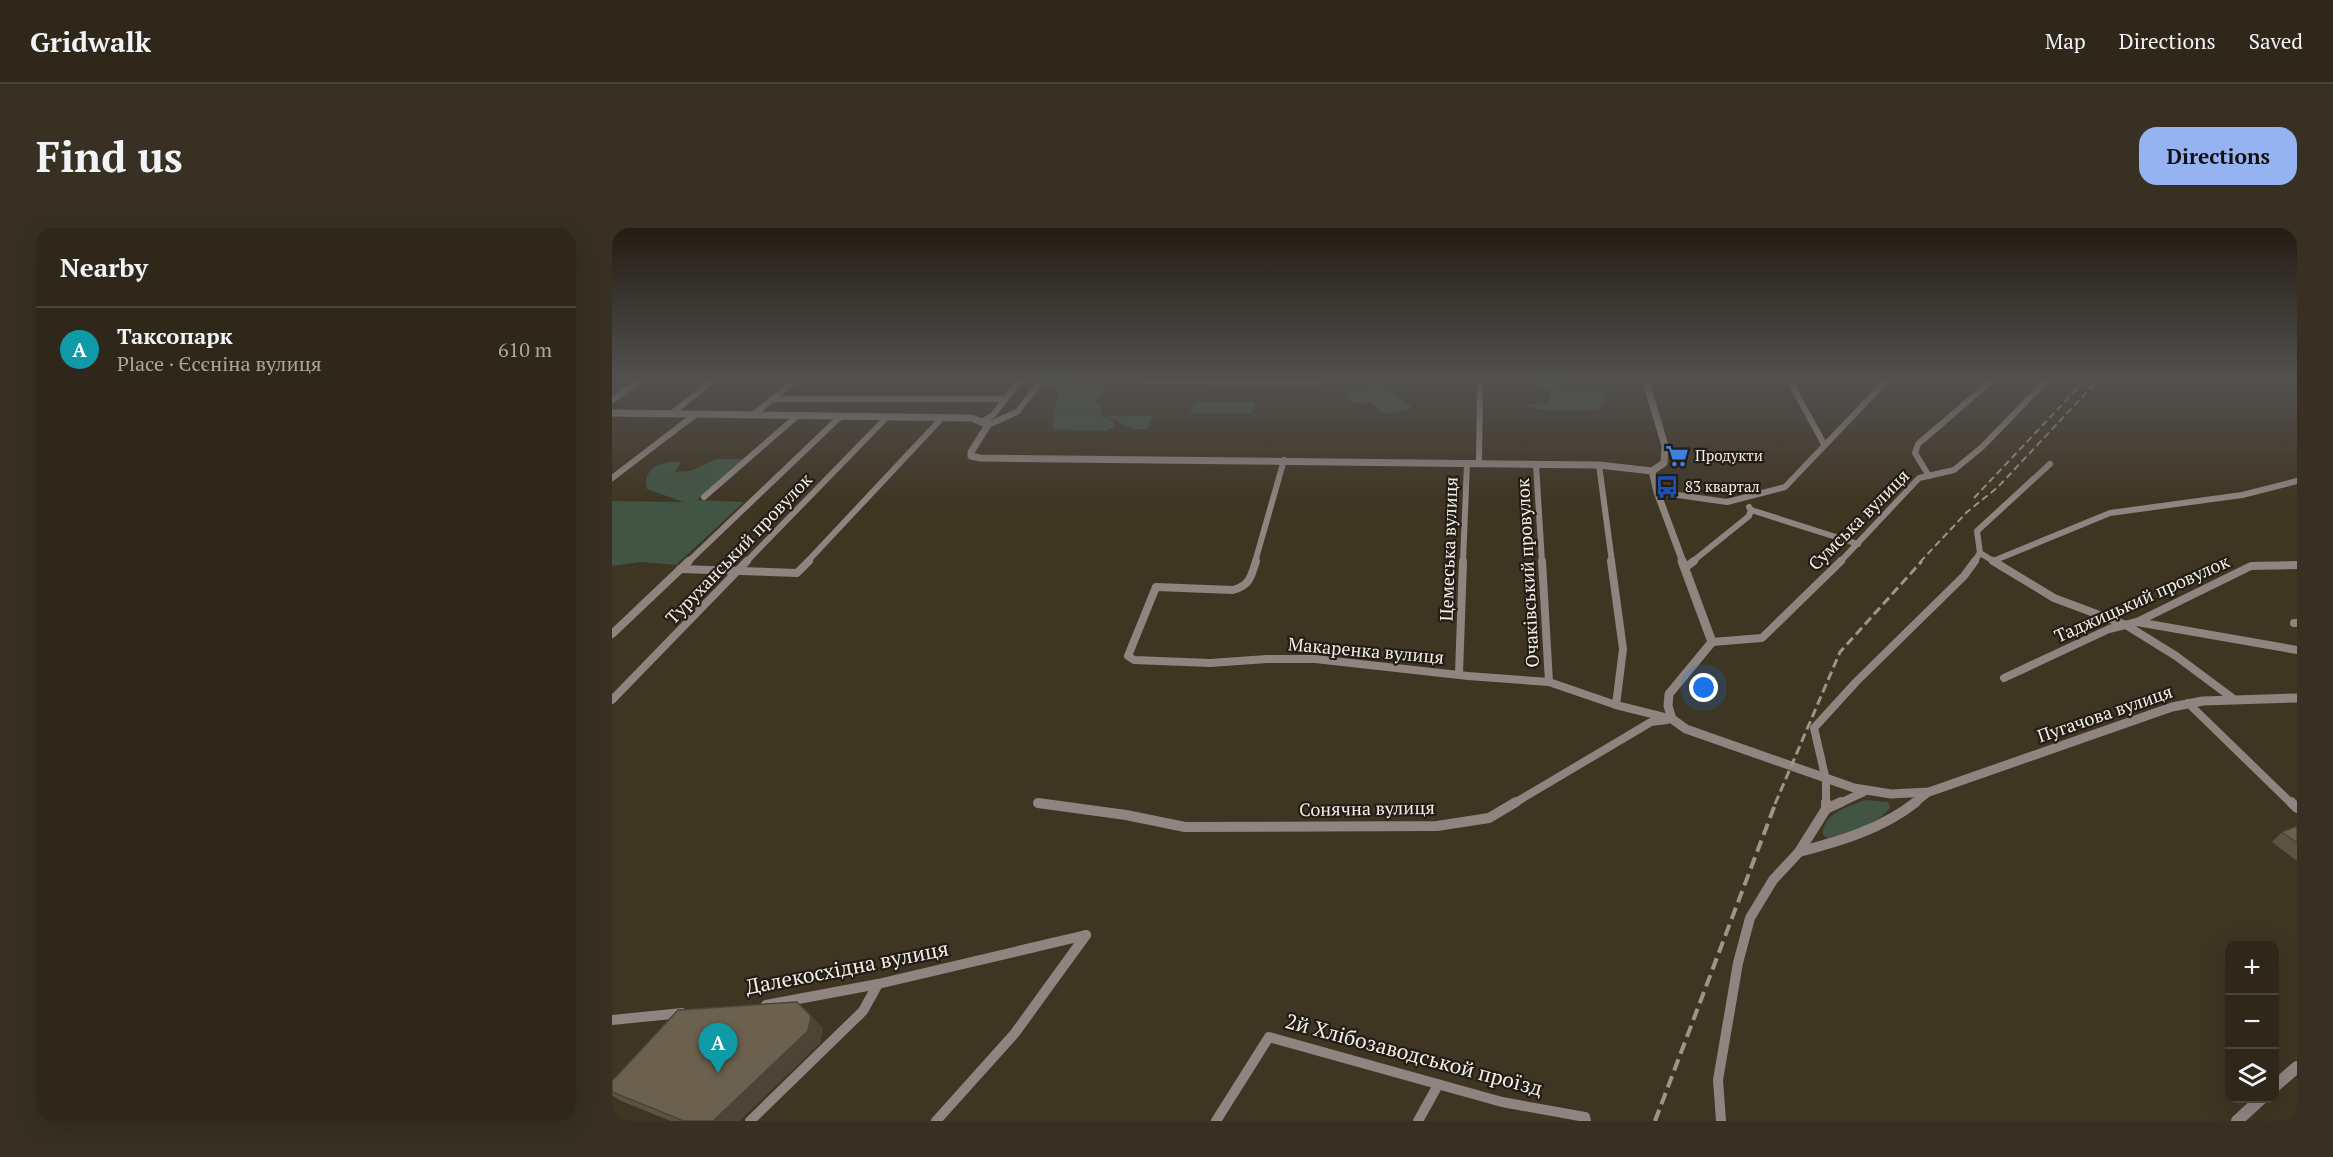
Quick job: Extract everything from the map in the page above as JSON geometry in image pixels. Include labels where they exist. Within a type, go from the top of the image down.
[{"type":"street","points":[[612,478],[689,420]]},
{"type":"street","points":[[704,497],[793,420]]},
{"type":"street","points":[[612,634],[836,420]]},
{"type":"street","name":"Туруханський провулок","points":[[612,700],[740,571],[884,420]]},
{"type":"street","points":[[680,569],[797,573],[940,420]]},
{"type":"street","points":[[977,420],[986,423],[995,420]]},
{"type":"street","points":[[989,420],[971,456],[980,458],[1599,465],[1653,471],[1664,463],[1665,446],[1658,420]]},
{"type":"street","points":[[1479,463],[1480,420]]},
{"type":"street","points":[[1811,420],[1824,444]]},
{"type":"street","points":[[1658,492],[1727,502],[1785,487],[1848,420]]},
{"type":"street","points":[[1929,476],[1915,453],[1918,444],[1946,420]]},
{"type":"street","name":"Сумська вулиця","points":[[1712,642],[1761,638],[1858,544],[1919,478],[1954,470],[1982,447],[2009,420]]},
{"type":"street","name":"Макаренка вулиця","points":[[1284,460],[1250,582],[1233,590],[1156,587],[1128,650],[1128,656],[1134,660],[1210,663],[1267,659],[1315,659],[1459,673],[1468,676],[1549,682],[1616,705],[1672,719]]},
{"type":"street","name":"Цемеська вулиця","points":[[1459,673],[1467,463]]},
{"type":"street","name":"Очакiвський провулок","points":[[1536,464],[1549,682]]},
{"type":"street","points":[[1721,1121],[1718,1080],[1738,963],[1750,918],[1773,880],[1799,852],[1826,809],[1826,780],[1814,728],[1856,682],[1964,576],[1980,553],[1977,531],[2050,464]]},
{"type":"street","points":[[1599,465],[1623,649],[1616,705]]},
{"type":"street","points":[[1653,471],[1658,492],[1712,642],[1669,694],[1668,706],[1672,719]]},
{"type":"street","points":[[1994,561],[2110,513],[2242,495],[2297,481]]},
{"type":"street","points":[[1744,499],[1751,510],[1858,544]]},
{"type":"street","points":[[1686,567],[1749,516],[1751,510]]},
{"type":"street","points":[[1980,553],[2054,598],[2126,625],[2176,656],[2235,700]]},
{"type":"street","name":"Таджицький провулок","points":[[2004,678],[2109,629],[2137,622],[2251,566],[2297,566]]},
{"type":"street","points":[[2137,622],[2297,650]]},
{"type":"street","name":"Пугачова вулиця","points":[[1672,719],[1686,729],[1826,780],[1864,792],[1897,795],[1929,792],[2172,707],[2235,700],[2297,698]]},
{"type":"street","points":[[2188,704],[2297,808]]},
{"type":"street","name":"Сонячна вулиця","points":[[1038,803],[1126,815],[1185,827],[1437,826],[1489,818],[1651,722],[1672,719]]},
{"type":"street","points":[[1826,809],[1864,792]]},
{"type":"street","name":"Пугачова вулиця","points":[[1799,852],[1837,842],[1897,817],[1929,792]]},
{"type":"street","name":"Далекосхідна вулиця","points":[[750,1006],[878,984],[1086,935],[1015,1033],[936,1121]]},
{"type":"street","points":[[750,1121],[863,1011],[878,984]]},
{"type":"street","points":[[612,1020],[692,1012]]},
{"type":"street","name":"2й Хлібозаводськой проїзд","points":[[1216,1121],[1269,1037],[1502,1102],[1586,1119]]},
{"type":"street","points":[[2279,1083],[2297,1067]]},
{"type":"street","points":[[1418,1121],[1438,1085]]},
{"type":"street","points":[[2237,1121],[2257,1103]]},
{"type":"green space","points":[[1054,420],[1110,420],[1115,424],[1105,431],[1053,429]]},
{"type":"green space","points":[[1113,420],[1152,420],[1147,429],[1132,429]]},
{"type":"green space","points":[[716,459],[743,459],[697,500],[744,502],[676,565],[641,562],[612,566],[612,501],[683,502],[647,489],[646,482],[651,471],[667,462],[681,462],[675,472],[691,471]]},
{"type":"green space","points":[[1865,800],[1888,802],[1890,807],[1879,818],[1862,827],[1828,838],[1823,835],[1824,827],[1832,816],[1844,808]]},
{"type":"building","points":[[2297,826],[2297,843],[2282,832]]},
{"type":"building","points":[[797,1002],[811,1016],[808,1031],[713,1121],[684,1121],[612,1092],[612,1081],[678,1010]]},
{"type":"railway","points":[[1974,498],[2048,420]]},
{"type":"railway","points":[[1920,562],[1967,512],[1998,487],[2061,420]]},
{"type":"railway","points":[[1775,804],[1840,652],[1922,561]]},
{"type":"railway","points":[[1655,1121],[1776,802]]},
{"type":"place","name":"Продукти","points":[[1677,456]]},
{"type":"place","name":"83 квартал","points":[[1667,487]]},
{"type":"place","name":"Таксопарк","points":[[718,1073]]}]
